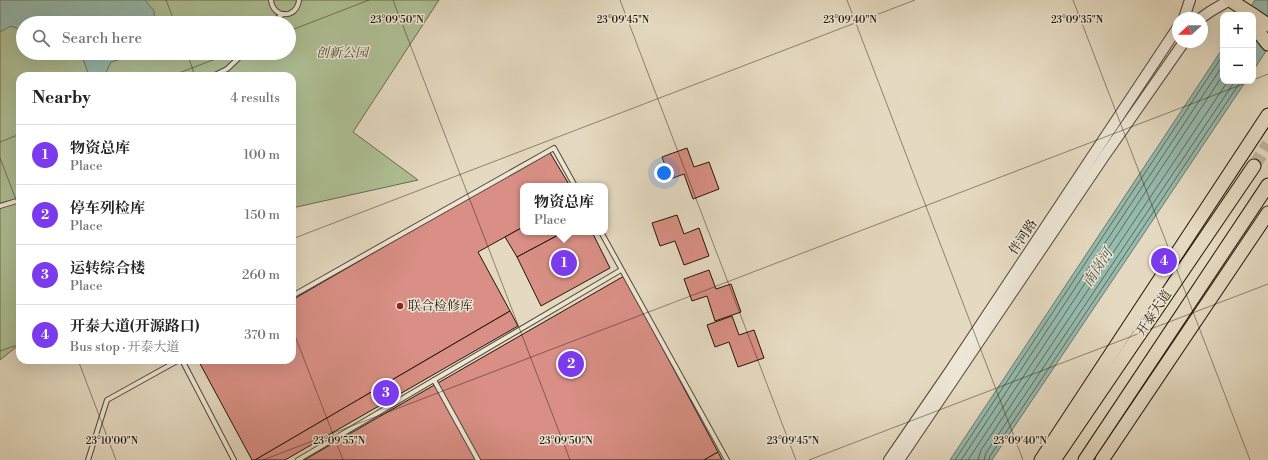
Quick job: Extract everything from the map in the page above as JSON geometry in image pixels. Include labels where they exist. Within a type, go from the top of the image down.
[{"type":"main road","points":[[1230,0],[1241,12]]},
{"type":"main road","points":[[1230,0],[1248,12]]},
{"type":"main road","points":[[1256,17],[1268,25]]},
{"type":"main road","points":[[1256,29],[1268,44]]},
{"type":"main road","points":[[1041,460],[1268,115]]},
{"type":"main road","name":"开泰大道","points":[[1054,460],[1254,166]]},
{"type":"main road","name":"开泰大道","points":[[1085,460],[1268,185]]},
{"type":"main road","points":[[1102,460],[1268,213]]},
{"type":"street","points":[[1186,12],[1190,0]]},
{"type":"street","points":[[1208,13],[1230,0]]},
{"type":"street","name":"伴河路","points":[[889,460],[950,371],[1172,36]]},
{"type":"street","name":"伴河路","points":[[899,460],[1103,158],[1180,48]]},
{"type":"lane","points":[[271,0],[272,6],[275,10],[283,14]]},
{"type":"lane","points":[[280,16],[283,14],[292,13],[296,10],[299,0]]},
{"type":"lane","points":[[221,72],[227,69],[237,60]]},
{"type":"lane","points":[[296,294],[554,148],[573,183]]},
{"type":"lane","points":[[0,206],[16,201]]},
{"type":"lane","points":[[603,235],[727,460]]},
{"type":"lane","points":[[298,460],[621,270]]},
{"type":"lane","points":[[88,460],[108,400],[173,364]]},
{"type":"lane","points":[[182,364],[234,460]]},
{"type":"lane","points":[[434,380],[478,460]]},
{"type":"green space","name":"创新公园","points":[[0,0],[439,0],[353,132],[418,180],[296,207],[296,72],[16,72],[16,347],[0,360]]},
{"type":"water","points":[[0,0],[145,0],[154,11],[154,16],[16,16],[16,28],[11,26],[0,32]]},
{"type":"water","points":[[1255,0],[1268,0],[1268,48],[1256,66],[1256,12],[1247,12]]},
{"type":"water","name":"南岗河","points":[[1220,53],[1220,84],[1244,84],[992,460],[950,460]]},
{"type":"water","points":[[83,60],[118,60],[111,62],[106,72],[88,72]]},
{"type":"building","points":[[687,148],[694,167],[709,162],[719,189],[693,199],[684,174],[670,179],[662,157]]},
{"type":"building","name":"联合检修库","points":[[549,151],[568,183],[520,183],[520,229],[478,252],[510,311],[255,460],[252,460],[200,364],[296,364],[296,298]]},
{"type":"building","points":[[677,215],[684,234],[699,228],[709,256],[684,265],[675,241],[660,246],[652,223]]},
{"type":"building","points":[[520,229],[520,235],[558,235],[517,257],[505,237]]},
{"type":"building","points":[[558,235],[594,235],[610,268],[541,306],[517,257]]},
{"type":"building","points":[[709,270],[716,289],[731,284],[741,312],[715,321],[707,296],[692,301],[684,279]]},
{"type":"building","points":[[624,276],[718,452],[704,460],[304,460]]},
{"type":"building","points":[[510,311],[518,326],[285,460],[255,460]]},
{"type":"building","points":[[732,316],[739,335],[754,330],[764,358],[738,367],[729,342],[715,347],[707,325]]},
{"type":"building","points":[[718,452],[722,460],[704,460]]},
{"type":"tunnel","points":[[1254,166],[1268,144]]},
{"type":"place","name":"开泰大道(开源路口)","points":[[1164,261]]},
{"type":"place","name":"物资总库","points":[[564,263]]},
{"type":"place","name":"联合检修库","points":[[400,306]]},
{"type":"place","name":"停车列检库","points":[[571,364]]},
{"type":"place","name":"运转综合楼","points":[[386,393]]}]
